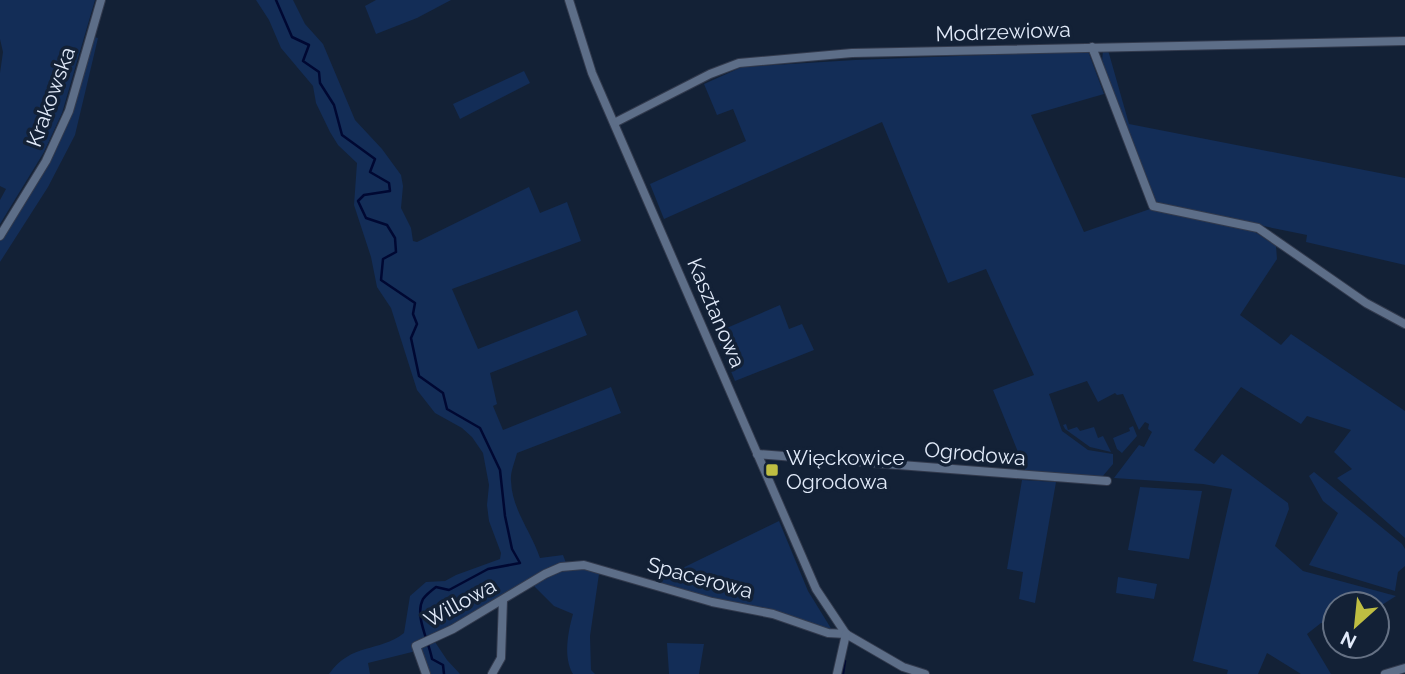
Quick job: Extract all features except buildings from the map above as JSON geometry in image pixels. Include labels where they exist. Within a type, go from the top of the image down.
[{"type":"street","name":"Krakowska","points":[[0,236],[46,161],[69,111],[101,0]]},
{"type":"street","name":"Kasztanowa","points":[[569,0],[593,73],[757,454],[816,589],[846,634]]},
{"type":"street","name":"Modrzewiowa","points":[[616,122],[739,62],[827,54],[1405,41]]},
{"type":"street","points":[[1092,47],[1153,206],[1258,228],[1366,303],[1405,324]]},
{"type":"street","name":"Ogrodowa","points":[[757,454],[1107,481]]},
{"type":"street","name":"Spacerowa","points":[[545,574],[561,567],[584,565],[712,602],[774,614],[828,633],[846,634]]},
{"type":"street","name":"Willowa","points":[[426,674],[415,646],[503,600],[545,574]]},
{"type":"street","points":[[492,674],[501,658],[503,600]]},
{"type":"street","points":[[837,674],[846,634],[903,667],[925,674]]},
{"type":"street","points":[[1385,674],[1405,668]]},
{"type":"shaded area","points":[[0,0],[95,0],[62,113],[44,152],[0,224],[0,200],[6,189],[0,186],[0,73],[3,52],[0,39]]},
{"type":"shaded area","points":[[256,0],[293,0],[305,24],[323,44],[355,120],[382,149],[401,175],[401,208],[411,228],[413,241],[417,242],[529,187],[540,213],[567,202],[581,241],[452,289],[478,349],[577,310],[587,335],[490,373],[497,404],[493,406],[503,430],[611,387],[621,413],[517,453],[511,478],[518,511],[540,558],[563,555],[566,563],[433,638],[416,651],[368,663],[370,674],[329,674],[356,652],[385,643],[404,633],[410,596],[426,582],[445,581],[500,559],[501,553],[489,521],[489,485],[483,453],[462,428],[435,413],[417,390],[391,308],[377,287],[371,257],[354,205],[357,163],[338,145],[316,103],[313,86],[281,48],[269,20]]},
{"type":"shaded area","points":[[376,0],[451,0],[417,18],[376,34],[365,6]]},
{"type":"shaded area","points":[[94,37],[98,38],[75,135],[48,187],[0,262],[0,239],[58,145]]},
{"type":"shaded area","points":[[1103,50],[1108,50],[1129,124],[1405,178],[1405,265],[1306,242],[1307,235],[1155,204],[1102,62]]},
{"type":"shaded area","points":[[1088,51],[1104,94],[1031,115],[1084,232],[1150,209],[1252,230],[1276,246],[1277,259],[1240,315],[1281,345],[1291,334],[1405,411],[1405,538],[1337,478],[1352,469],[1334,452],[1351,430],[1307,416],[1301,424],[1241,387],[1194,450],[1214,464],[1222,454],[1288,503],[1289,509],[1275,546],[1303,571],[1374,590],[1321,590],[1321,623],[1307,634],[1331,674],[1301,674],[1267,653],[1258,674],[1227,674],[1228,670],[1193,661],[1232,489],[1203,484],[1114,478],[1139,445],[1144,447],[1152,432],[1148,429],[1149,424],[1145,422],[1139,430],[1123,394],[1115,393],[1098,402],[1087,381],[1049,394],[1062,431],[1088,450],[1113,454],[1113,464],[1102,477],[1026,472],[993,390],[1034,375],[986,269],[948,283],[882,122],[664,219],[650,184],[746,141],[733,109],[717,115],[704,84],[742,67]]},
{"type":"shaded area","points":[[524,71],[530,83],[460,119],[453,104]]},
{"type":"shaded area","points":[[780,305],[789,329],[802,324],[814,350],[735,381],[715,333]]},
{"type":"shaded area","points":[[1066,424],[1068,430],[1077,427],[1080,431],[1094,427],[1098,438],[1103,436],[1111,452],[1090,447],[1065,429],[1063,425]]},
{"type":"shaded area","points":[[1133,426],[1137,436],[1122,453],[1117,449],[1113,438],[1130,431],[1129,428]]},
{"type":"shaded area","points":[[1314,472],[1402,544],[1405,549],[1405,566],[1398,572],[1395,591],[1309,565],[1338,513],[1323,501],[1309,476]]},
{"type":"shaded area","points":[[1022,480],[1056,482],[1035,603],[1019,599],[1023,572],[1007,569]]},
{"type":"shaded area","points":[[1140,487],[1202,491],[1189,559],[1128,550]]},
{"type":"shaded area","points":[[779,521],[808,591],[832,630],[712,599],[656,581]]},
{"type":"shaded area","points":[[584,568],[599,574],[590,636],[591,670],[595,674],[573,674],[567,652],[573,614],[554,606],[533,585],[557,572]]},
{"type":"shaded area","points":[[1118,577],[1157,584],[1154,599],[1116,593]]},
{"type":"shaded area","points":[[435,642],[460,674],[430,674],[420,648]]},
{"type":"shaded area","points":[[667,643],[704,644],[699,674],[669,674]]},
{"type":"waterway","points":[[276,0],[292,37],[309,45],[303,61],[319,72],[320,83],[334,105],[342,135],[375,159],[370,172],[389,183],[390,191],[364,195],[358,201],[366,218],[387,225],[395,238],[396,252],[383,259],[381,280],[415,303],[413,314],[417,324],[411,338],[419,376],[443,393],[447,409],[480,428],[500,470],[512,549],[520,563],[488,569],[449,590],[436,587],[423,599],[420,613],[423,629],[432,659],[443,665],[444,674]]},
{"type":"waterway","points":[[843,674],[845,661]]},
{"type":"place","name":"Więckowice Ogrodowa","points":[[772,470]]}]
